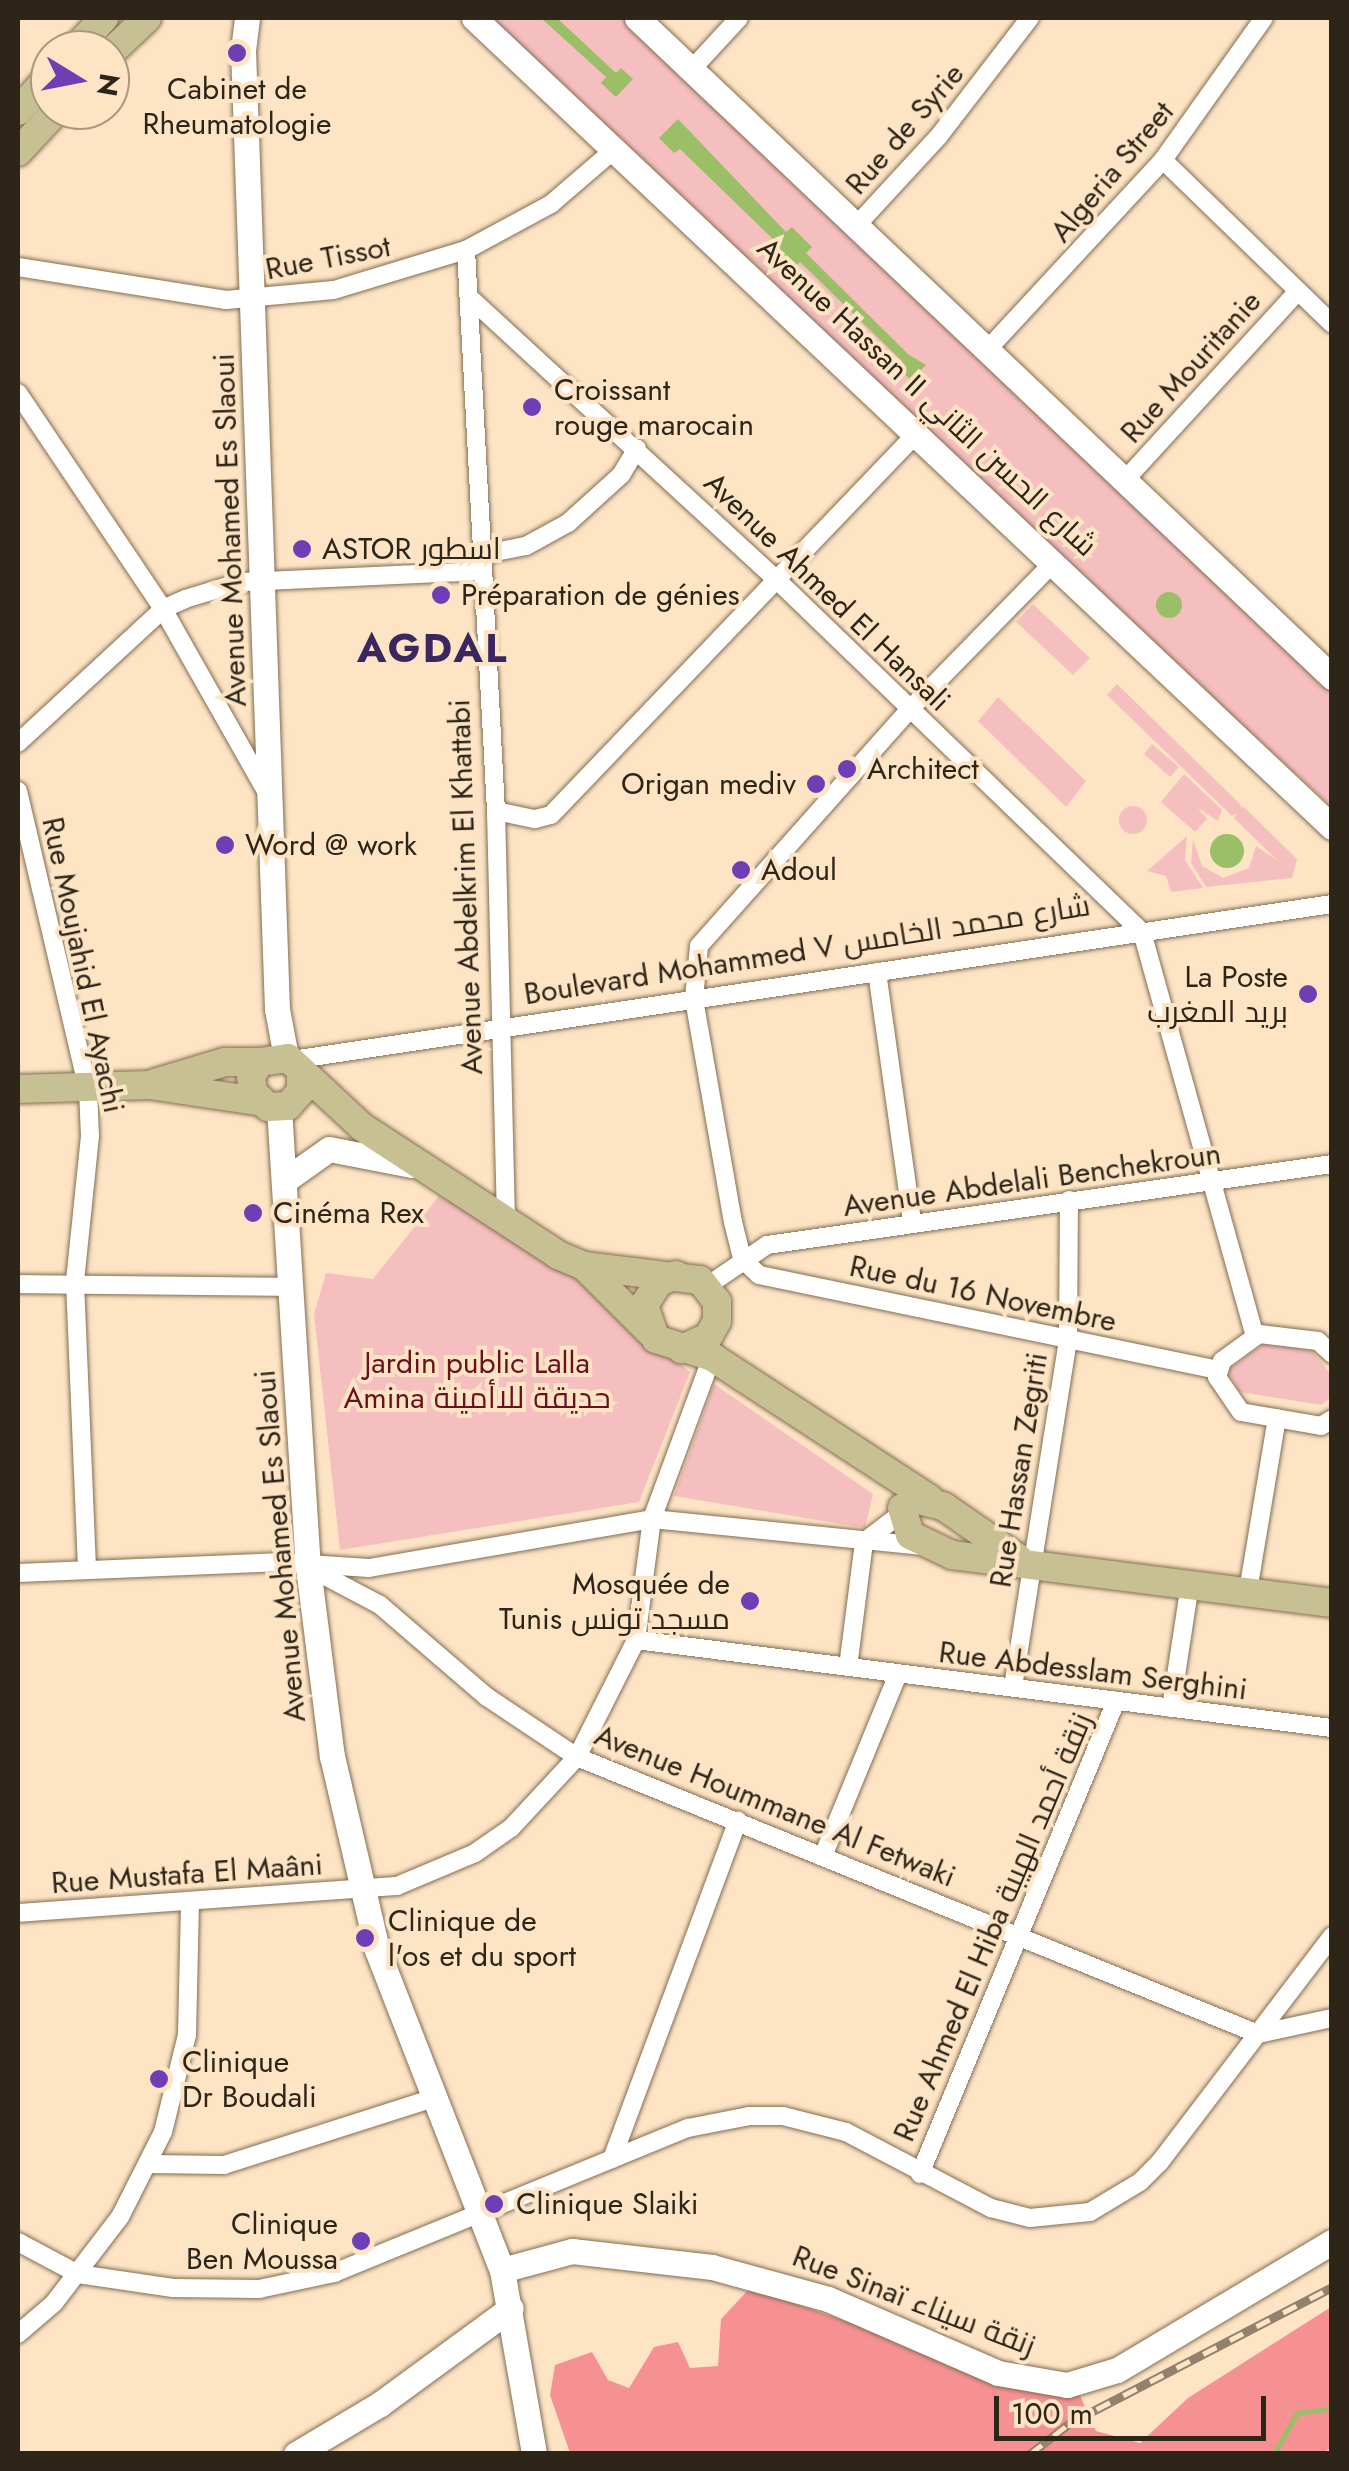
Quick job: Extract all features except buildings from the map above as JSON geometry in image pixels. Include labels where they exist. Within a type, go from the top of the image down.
[{"type":"main road","points":[[18,152],[38,130]]},
{"type":"main road","points":[[281,1061],[301,1092],[275,1105],[250,1079],[281,1061]]},
{"type":"main road","points":[[281,1061],[346,1115],[506,1221],[584,1266],[650,1332],[701,1348],[867,1462],[930,1500],[974,1542]]},
{"type":"main road","name":"Boulevard Mohammed V شارع محمد الخامس","points":[[18,1089],[148,1084],[225,1062],[281,1061]]},
{"type":"main road","name":"Boulevard Mohammed V شارع محمد الخامس","points":[[148,1084],[346,1115]]},
{"type":"main road","points":[[584,1266],[676,1275],[707,1286],[718,1311],[701,1348]]},
{"type":"main road","points":[[650,1332],[647,1296],[676,1275]]},
{"type":"main road","points":[[867,1462],[902,1511],[904,1528],[925,1546],[974,1542],[1026,1560],[1332,1603]]},
{"type":"main road","points":[[902,1511],[930,1500]]},
{"type":"street","name":"Avenue Mohamed Es Slaoui","points":[[226,18],[243,50]]},
{"type":"street","name":"Avenue Mohamed Es Slaoui","points":[[248,18],[243,50],[281,1061]]},
{"type":"street","name":"Avenue Hassan II شارع الحسن الثاني","points":[[474,18],[918,432],[1332,828]]},
{"type":"street","points":[[637,18],[1332,677]]},
{"type":"street","points":[[692,68],[739,18]]},
{"type":"street","name":"Rue de Syrie","points":[[856,226],[940,136],[1030,18]]},
{"type":"street","name":"Algeria Street","points":[[988,350],[1163,160],[1264,18]]},
{"type":"street","name":"Rue Tissot","points":[[18,267],[157,292],[254,300],[362,284],[466,250],[550,204],[616,149]]},
{"type":"street","points":[[1163,160],[1332,324]]},
{"type":"street","name":"Avenue Abdelkrim El Khattabi","points":[[466,250],[496,811],[506,1221]]},
{"type":"street","name":"Rue Mouritanie","points":[[1125,480],[1298,291]]},
{"type":"street","name":"Avenue Ahmed El Hansali","points":[[470,297],[777,580],[1142,932]]},
{"type":"street","points":[[18,393],[163,610],[272,802]]},
{"type":"street","points":[[496,811],[535,820],[551,815],[918,432]]},
{"type":"street","points":[[18,743],[163,610],[264,580],[480,563],[526,546],[568,523],[621,475],[637,448]]},
{"type":"street","points":[[742,1259],[694,999],[702,940],[910,709],[1054,562]]},
{"type":"street","name":"Rue Moujahid El Ayachi","points":[[18,791],[88,1089],[90,1136],[74,1282],[87,1569]]},
{"type":"street","name":"Boulevard Mohammed V شارع محمد الخامس","points":[[281,1061],[1332,904]]},
{"type":"street","points":[[1142,932],[1255,1336]]},
{"type":"street","points":[[877,972],[912,1220]]},
{"type":"street","name":"Avenue Mohamed Es Slaoui","points":[[275,1105],[288,1178],[308,1567],[326,1721],[360,1890],[432,2098],[502,2270],[534,2454]]},
{"type":"street","points":[[288,1178],[329,1149],[346,1148],[428,1170]]},
{"type":"street","name":"Avenue Abdelali Benchekroun","points":[[707,1286],[767,1245],[912,1220],[1211,1185],[1332,1164]]},
{"type":"street","name":"Rue Hassan Zegriti","points":[[1013,1688],[1026,1560],[1068,1340],[1069,1200]]},
{"type":"street","name":"Rue du 16 Novembre","points":[[742,1259],[772,1278],[1218,1370]]},
{"type":"street","points":[[18,1284],[292,1287]]},
{"type":"street","points":[[1329,1346],[1267,1332],[1255,1336],[1218,1370],[1237,1409],[1321,1426],[1332,1420]]},
{"type":"street","name":"Rue Mustafa El Maâni","points":[[18,1914],[396,1886],[475,1853],[546,1796],[577,1757],[636,1640],[652,1519],[701,1348]]},
{"type":"street","points":[[1248,1592],[1277,1418]]},
{"type":"street","points":[[848,1667],[864,1542],[902,1511]]},
{"type":"street","points":[[18,1572],[277,1562],[369,1568],[652,1519],[925,1546]]},
{"type":"street","name":"Avenue Hoummane Al Fetwaki","points":[[308,1567],[380,1605],[486,1698],[577,1757],[1258,2034]]},
{"type":"street","points":[[1172,1708],[1190,1584]]},
{"type":"street","name":"Rue Abdesslam Serghini","points":[[636,1640],[1332,1728]]},
{"type":"street","points":[[823,1856],[898,1674]]},
{"type":"street","name":"Rue Ahmed El Hiba زنقة أحمد الهيبة","points":[[920,2174],[1116,1701]]},
{"type":"street","points":[[612,2159],[738,1821]]},
{"type":"street","points":[[18,2334],[78,2274],[149,2164],[174,2100],[187,2035],[190,1903]]},
{"type":"street","points":[[18,2242],[78,2274],[174,2288],[259,2289],[334,2273],[612,2159],[718,2120],[783,2116],[846,2132],[991,2208],[1030,2218],[1090,2212],[1140,2182],[1160,2162],[1332,1936]]},
{"type":"street","points":[[1258,2034],[1332,2018]]},
{"type":"street","points":[[149,2164],[224,2165],[432,2098]]},
{"type":"street","name":"Rue Sinaï زنقة سيناء","points":[[502,2270],[572,2251],[712,2267],[828,2299],[998,2373],[1067,2384],[1117,2370],[1332,2242]]},
{"type":"street","points":[[296,2454],[358,2419],[511,2308]]},
{"type":"green space","points":[[486,18],[623,18],[883,251],[1331,679],[1331,806],[811,331]]},
{"type":"green space","points":[[1033,604],[1090,658],[1073,675],[1016,622]]},
{"type":"green space","points":[[1117,684],[1240,804],[1242,811],[1232,816],[1107,695]]},
{"type":"green space","points":[[998,697],[1086,781],[1066,807],[978,721]]},
{"type":"green space","points":[[1152,744],[1179,767],[1170,777],[1144,754]]},
{"type":"green space","points":[[1184,774],[1222,810],[1218,821],[1198,808],[1207,819],[1195,832],[1161,802]]},
{"type":"green space","points":[[1133,806],[1143,810],[1147,820],[1143,830],[1133,834],[1123,830],[1119,820],[1123,810]]},
{"type":"green space","points":[[1243,806],[1297,859],[1292,878],[1206,887],[1191,863],[1193,839],[1202,866],[1223,878],[1249,868],[1256,846],[1278,861],[1234,818]]},
{"type":"green space","points":[[1187,836],[1185,860],[1203,888],[1171,892],[1166,876],[1147,871]]},
{"type":"green space","name":"Jardin public Lalla Amina حديقة للاأمينة","points":[[439,1196],[557,1255],[690,1372],[639,1502],[340,1550],[314,1314],[326,1273],[373,1279]]},
{"type":"green space","points":[[1265,1343],[1312,1351],[1331,1374],[1331,1397],[1321,1405],[1240,1392],[1227,1371]]},
{"type":"green space","points":[[714,1384],[873,1494],[865,1528],[674,1496]]},
{"type":"shaded area","points":[[541,18],[557,18],[616,73],[621,68],[633,79],[616,97],[601,83],[606,77]]},
{"type":"shaded area","points":[[678,119],[786,232],[792,227],[812,247],[806,253],[908,354],[926,365],[911,380],[898,368],[903,362],[800,262],[793,269],[772,249],[777,243],[680,149],[674,153],[659,138]]},
{"type":"shaded area","points":[[1169,592],[1178,596],[1182,605],[1178,614],[1169,618],[1160,614],[1156,605],[1160,596]]},
{"type":"shaded area","points":[[1227,834],[1239,839],[1244,851],[1239,863],[1227,868],[1215,863],[1210,851],[1215,839]]},
{"type":"shaded area","points":[[750,2288],[967,2363],[1077,2389],[1096,2431],[1140,2443],[1188,2398],[1331,2307],[1331,2448],[1323,2453],[570,2453],[550,2395],[555,2365],[592,2352],[608,2380],[629,2388],[654,2347],[678,2342],[690,2368],[718,2366],[721,2319]]},
{"type":"waterway","points":[[1274,2454],[1297,2413],[1332,2408]]},
{"type":"railway","points":[[1030,2454],[1070,2423],[1332,2287]]},
{"type":"place","name":"Cabinet de Rheumatologie","points":[[237,53]]},
{"type":"place","name":"Croissant rouge marocain","points":[[532,407]]},
{"type":"place","name":"ASTOR اسطور","points":[[302,549]]},
{"type":"place","name":"Préparation de génies","points":[[441,595]]},
{"type":"place","name":"Architect","points":[[847,769]]},
{"type":"place","name":"Origan mediv","points":[[816,784]]},
{"type":"place","name":"Word @ work","points":[[225,845]]},
{"type":"place","name":"Adoul","points":[[741,870]]},
{"type":"place","name":"La Poste بريد المغرب","points":[[1308,994]]},
{"type":"place","name":"Cinéma Rex","points":[[253,1213]]},
{"type":"place","name":"Mosquée de Tunis مسجد تونس","points":[[750,1601]]},
{"type":"place","name":"Clinique de l'os et du sport","points":[[365,1938]]},
{"type":"place","name":"Clinique Dr Boudali","points":[[159,2079]]},
{"type":"place","name":"Clinique Slaiki","points":[[494,2204]]},
{"type":"place","name":"Clinique Ben Moussa","points":[[361,2241]]},
{"type":"district","name":"AGDAL","points":[[433,648]]}]
